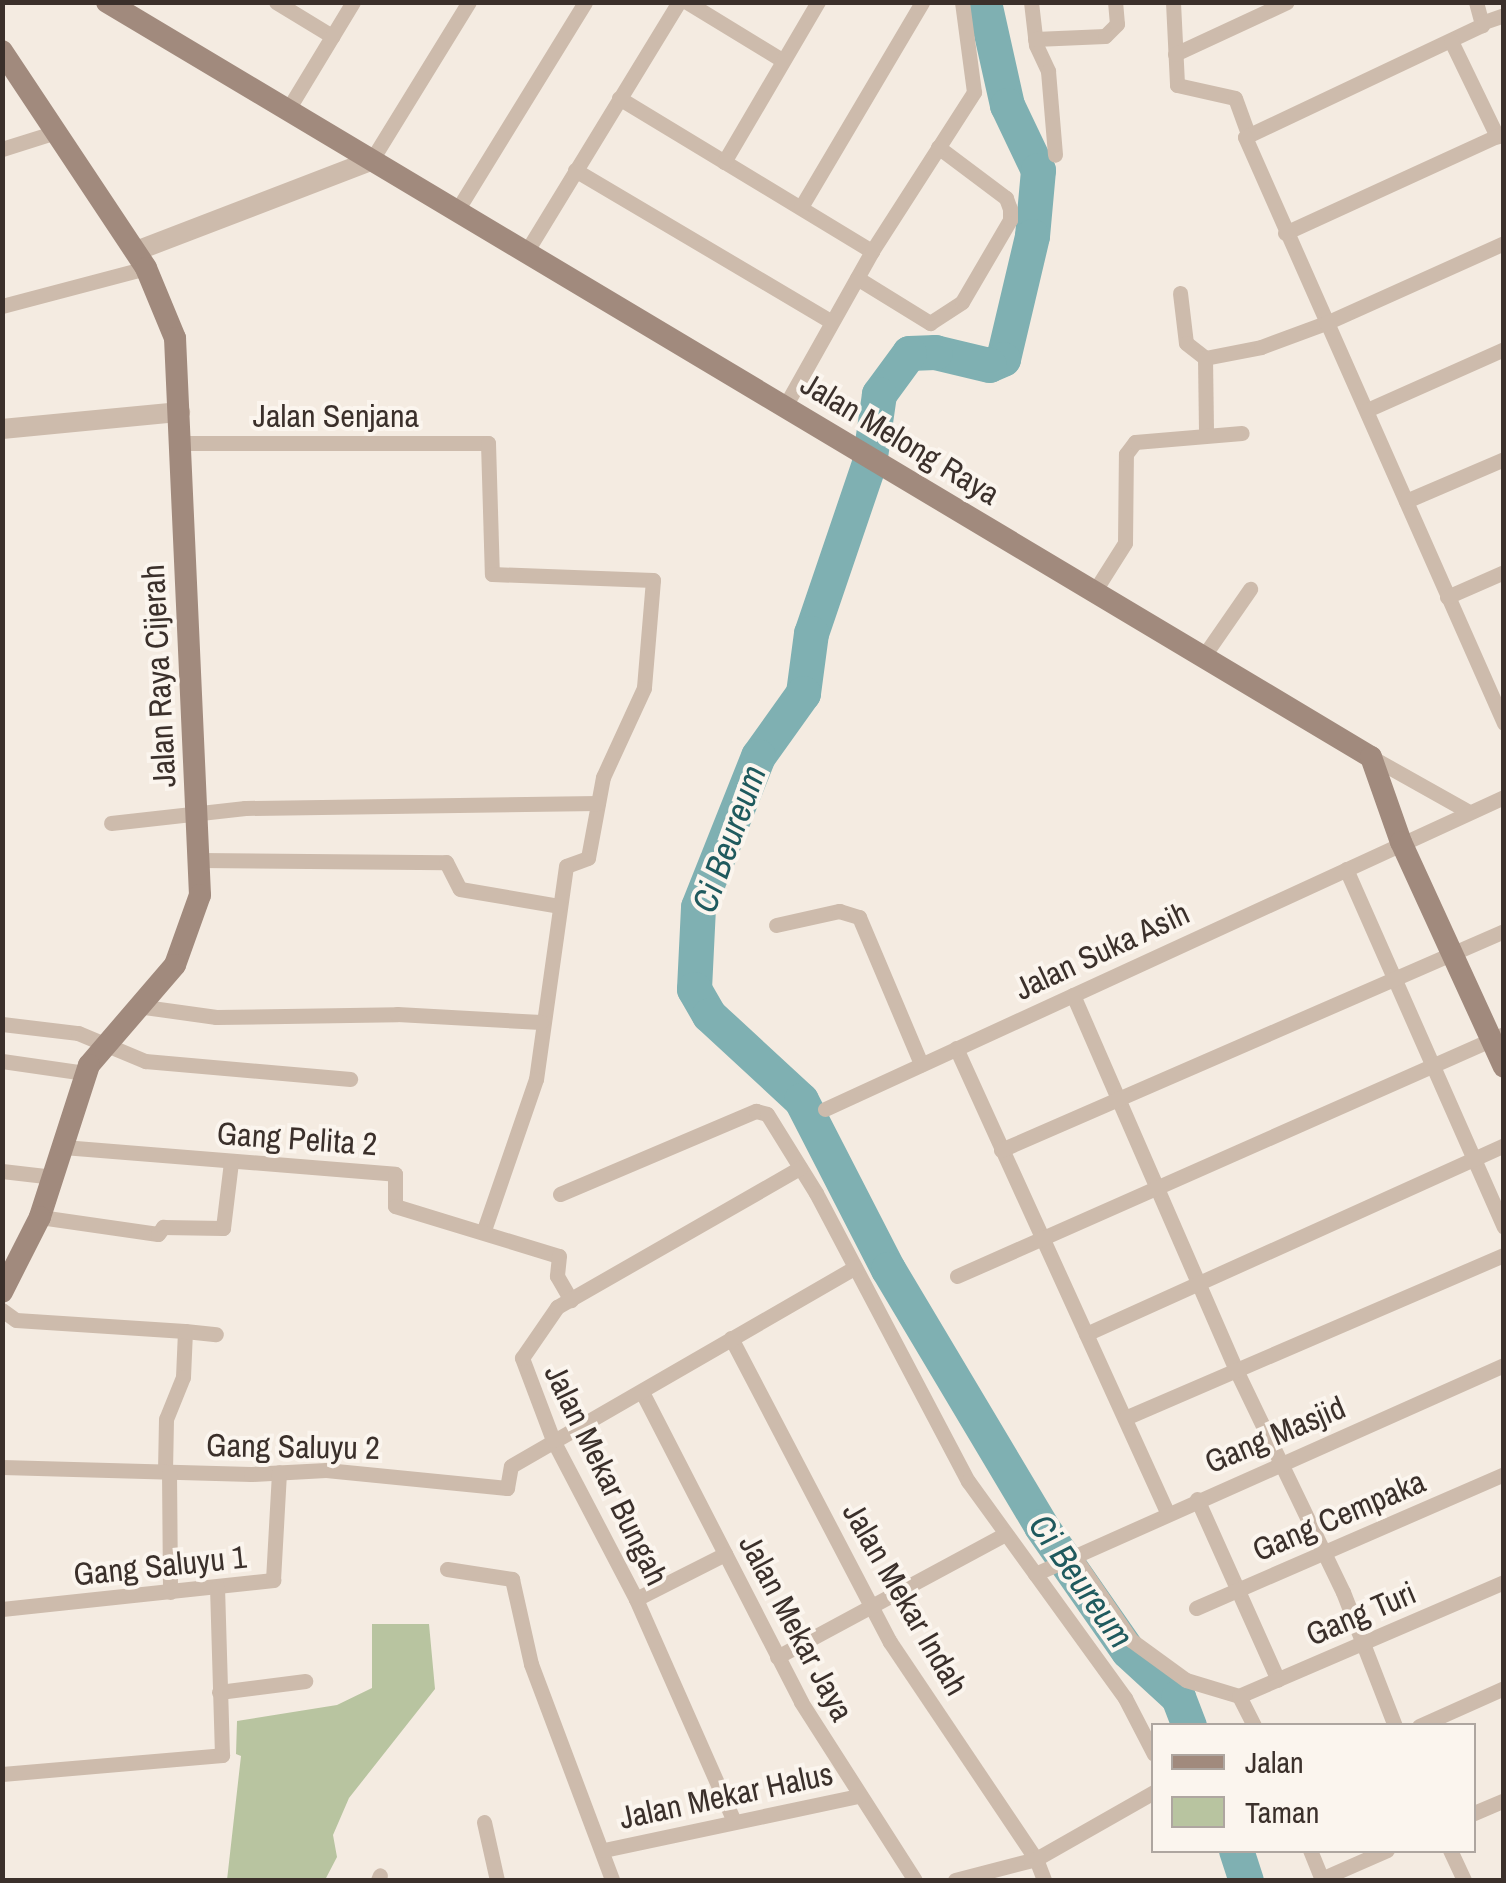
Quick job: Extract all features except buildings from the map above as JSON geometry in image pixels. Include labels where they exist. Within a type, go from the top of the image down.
[{"type":"main road","name":"Jalan Melong Raya","points":[[107,2],[1371,757]]},
{"type":"main road","name":"Jalan Raya Cijerah","points":[[2,51],[141,260],[175,338],[200,860],[200,894],[186,947],[100,1046],[85,1073],[40,1216],[2,1292]]},
{"type":"main road","points":[[1371,757],[1402,842],[1497,1036],[1504,1067]]},
{"type":"street","points":[[276,2],[332,36]]},
{"type":"street","points":[[287,110],[352,2]]},
{"type":"street","points":[[2,306],[141,260],[371,161],[469,2]]},
{"type":"street","points":[[456,212],[585,2]]},
{"type":"street","points":[[525,254],[679,2]]},
{"type":"street","points":[[687,2],[782,60]]},
{"type":"street","points":[[724,162],[818,2]]},
{"type":"street","points":[[800,208],[922,2]]},
{"type":"street","points":[[784,408],[872,251],[974,92],[962,2]]},
{"type":"street","points":[[1031,2],[1036,46],[1048,72],[1055,155]]},
{"type":"street","points":[[1036,46],[1104,36],[1117,24],[1115,2]]},
{"type":"street","points":[[1173,2],[1177,84],[1235,98],[1286,233],[1504,723]]},
{"type":"street","points":[[1174,54],[1288,2]]},
{"type":"street","points":[[1476,2],[1484,22]]},
{"type":"street","points":[[1248,134],[1504,15]]},
{"type":"street","points":[[1286,233],[1500,135],[1451,41]]},
{"type":"street","points":[[619,98],[872,251]]},
{"type":"street","points":[[2,149],[56,132]]},
{"type":"street","points":[[856,278],[930,324],[962,302],[1010,220],[1010,208],[1006,198],[938,148]]},
{"type":"street","points":[[575,170],[830,321]]},
{"type":"street","points":[[1180,293],[1186,342],[1206,358],[1261,347],[1326,323],[1504,243]]},
{"type":"street","points":[[1367,410],[1504,349]]},
{"type":"street","points":[[1206,358],[1206,434]]},
{"type":"street","points":[[2,430],[180,412]]},
{"type":"street","points":[[1094,592],[1125,543],[1126,454],[1150,437],[1242,433]]},
{"type":"street","name":"Jalan Senjana","points":[[180,444],[491,444],[492,574],[653,580],[644,688],[598,803]]},
{"type":"street","points":[[1406,500],[1504,459]]},
{"type":"street","points":[[1447,598],[1504,572]]},
{"type":"street","points":[[1203,657],[1250,589]]},
{"type":"street","points":[[1488,686],[1504,678]]},
{"type":"street","points":[[1371,757],[1469,812]]},
{"type":"street","name":"Jalan Suka Asih","points":[[825,1109],[1504,797]]},
{"type":"street","points":[[110,823],[244,808],[598,803],[588,858],[566,866],[536,1079],[519,1142],[484,1230]]},
{"type":"street","points":[[200,860],[446,862],[460,889],[559,906]]},
{"type":"street","points":[[1346,869],[1504,1227]]},
{"type":"street","points":[[776,925],[840,910],[859,917],[921,1064]]},
{"type":"street","points":[[1000,1150],[1504,930]]},
{"type":"street","points":[[1073,995],[1237,1372],[1364,1644],[1395,1723]]},
{"type":"street","points":[[136,1006],[216,1017],[397,1014],[541,1022]]},
{"type":"street","points":[[2,1024],[78,1033],[100,1046],[145,1062],[350,1079]]},
{"type":"street","points":[[957,1276],[1497,1036]]},
{"type":"street","points":[[956,1048],[1167,1512]]},
{"type":"street","points":[[2,1061],[85,1073]]},
{"type":"street","points":[[560,1194],[756,1111],[774,1122],[856,1267],[961,1469],[1005,1534],[1039,1572],[1125,1698],[1151,1748]]},
{"type":"street","points":[[1086,1334],[1504,1145]]},
{"type":"street","name":"Gang Pelita 2","points":[[63,1147],[395,1174],[395,1206],[484,1230],[558,1256],[557,1276],[570,1300]]},
{"type":"street","points":[[40,1216],[158,1234],[163,1227],[222,1228],[232,1162]]},
{"type":"street","name":"Jalan Mekar Bungah","points":[[733,1820],[636,1599],[553,1440],[522,1358],[540,1324],[570,1300],[800,1168]]},
{"type":"street","points":[[2,1171],[54,1177]]},
{"type":"street","points":[[1124,1418],[1504,1255]]},
{"type":"street","points":[[553,1440],[643,1394],[856,1267]]},
{"type":"street","points":[[2,1310],[16,1320],[216,1334]]},
{"type":"street","points":[[170,1592],[166,1419],[183,1377],[185,1331]]},
{"type":"street","name":"Jalan Mekar Indah","points":[[732,1338],[871,1602],[1036,1860],[1044,1880]]},
{"type":"street","name":"Gang Masjid","points":[[1039,1572],[1197,1498],[1504,1365]]},
{"type":"street","name":"Jalan Mekar Jaya","points":[[643,1394],[778,1656],[859,1796],[914,1880]]},
{"type":"street","name":"Gang Saluyu 2","points":[[2,1467],[326,1470],[507,1488],[511,1466],[553,1440]]},
{"type":"street","name":"Gang Saluyu 1","points":[[2,1609],[216,1587],[276,1576],[279,1472]]},
{"type":"street","name":"Gang Cempaka","points":[[1196,1608],[1504,1474]]},
{"type":"street","points":[[1197,1498],[1278,1680]]},
{"type":"street","points":[[778,1656],[871,1602],[1005,1534]]},
{"type":"street","points":[[636,1599],[725,1554]]},
{"type":"street","points":[[1071,1556],[1131,1640],[1186,1680],[1240,1696],[1253,1723]]},
{"type":"street","points":[[447,1569],[512,1579],[532,1664],[612,1880]]},
{"type":"street","name":"Gang Turi","points":[[1240,1696],[1504,1582]]},
{"type":"street","points":[[2,1774],[222,1755],[216,1587]]},
{"type":"street","points":[[219,1692],[305,1682]]},
{"type":"street","points":[[1426,1723],[1504,1688]]},
{"type":"street","points":[[955,1880],[1036,1860],[1151,1794]]},
{"type":"street","name":"Jalan Mekar Halus","points":[[604,1850],[859,1796]]},
{"type":"street","points":[[1476,1812],[1504,1800]]},
{"type":"street","points":[[484,1822],[496,1880]]},
{"type":"street","points":[[1311,1853],[1322,1880],[1380,1853]]},
{"type":"street","points":[[1451,1853],[1464,1880]]},
{"type":"green space","points":[[372,1624],[429,1624],[435,1689],[349,1798],[333,1835],[337,1857],[325,1880],[227,1880],[241,1756],[236,1754],[237,1721],[337,1705],[372,1688]]},
{"type":"waterway","name":"Ci Beureum","points":[[984,2],[1007,105],[1038,170],[1032,236],[1003,359],[989,365],[935,352],[909,353],[879,394],[869,463],[811,633],[803,693],[758,756],[698,907],[694,989],[709,1015],[801,1100],[888,1269],[1041,1526],[1128,1651],[1178,1697],[1188,1723]]},
{"type":"waterway","name":"Ci Beureum","points":[[1237,1853],[1246,1880]]}]
